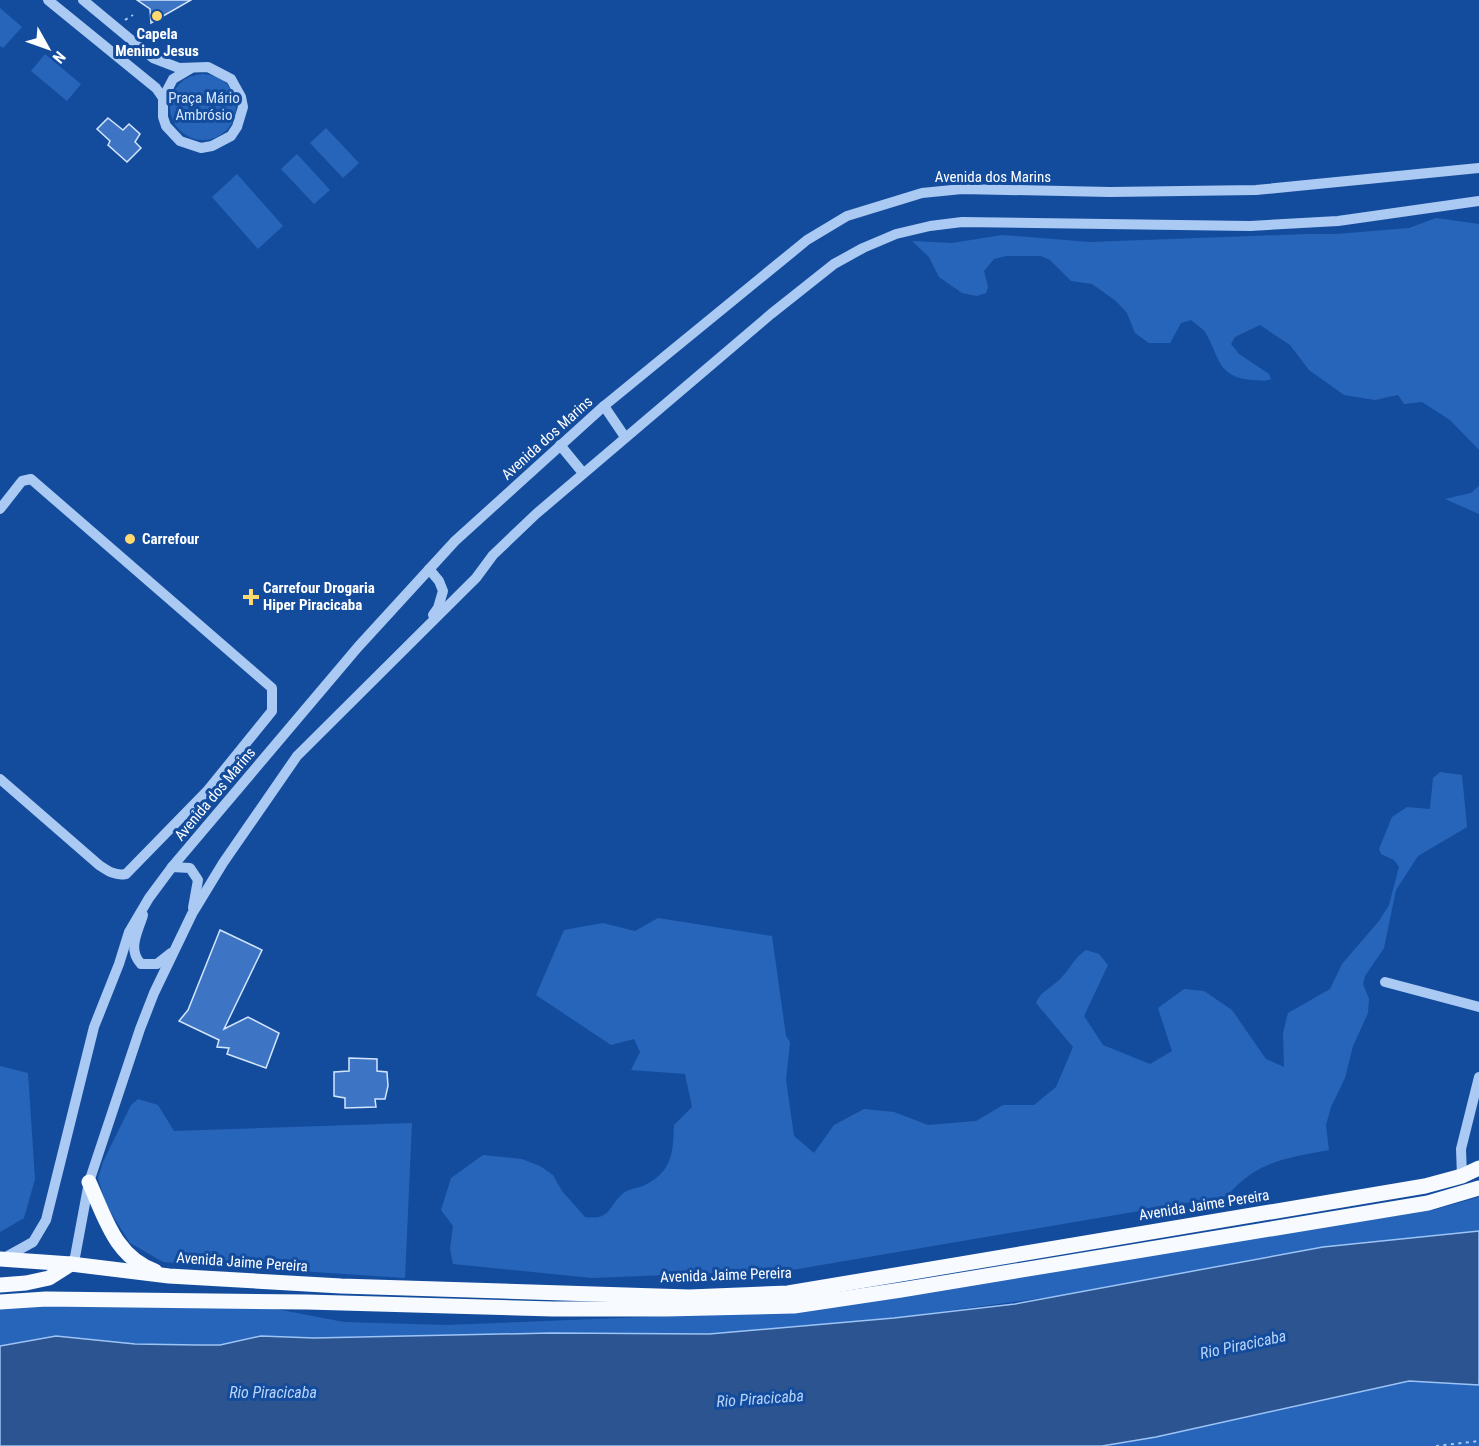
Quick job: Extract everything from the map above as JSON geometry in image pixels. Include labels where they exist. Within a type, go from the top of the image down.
[{"type":"main road","name":"Avenida Jaime Pereira","points":[[1,1259],[71,1264],[170,1276],[373,1287],[689,1297],[788,1293],[1425,1186],[1462,1176],[1479,1168]]},
{"type":"main road","points":[[89,1182],[111,1234],[126,1253],[146,1268],[170,1276]]},
{"type":"main road","points":[[0,1302],[46,1299],[307,1302],[553,1309],[794,1306],[1428,1203],[1479,1188]]},
{"type":"main road","points":[[0,1285],[49,1278],[71,1264]]},
{"type":"street","points":[[48,0],[156,88],[163,98]]},
{"type":"street","points":[[83,0],[153,58],[179,68],[208,67],[231,79],[241,97],[243,107],[241,118],[231,136],[222,142],[201,148],[180,141],[166,126],[163,117],[163,98],[173,79],[192,68]]},
{"type":"street","name":"Avenida dos Marins","points":[[1,1259],[33,1242],[46,1220],[94,1027],[129,932],[149,898],[172,867],[358,647],[455,541],[604,406],[807,240],[848,216],[922,193],[962,189],[1110,192],[1256,190],[1479,168]]},
{"type":"street","points":[[71,1264],[75,1257],[89,1182],[140,1029],[174,951],[192,914],[223,863],[297,756],[484,570],[493,555],[536,514],[771,314],[834,264],[896,234],[962,222],[1272,225],[1338,221],[1479,201]]},
{"type":"street","points":[[604,406],[625,437]]},
{"type":"street","points":[[560,445],[583,474]]},
{"type":"street","points":[[0,509],[22,481],[31,479],[272,688],[272,711],[208,790],[126,874],[118,875],[99,865],[0,779]]},
{"type":"street","points":[[423,631],[438,608],[443,591],[439,581],[429,569]]},
{"type":"street","points":[[172,867],[190,868],[198,880],[192,914]]},
{"type":"street","points":[[149,898],[133,949],[137,959],[141,964],[157,964],[174,951]]},
{"type":"street","points":[[1384,982],[1479,1007]]},
{"type":"street","points":[[1462,1176],[1461,1149],[1479,1077]]},
{"type":"path","points":[[1436,1446],[1479,1441]]},
{"type":"green space","points":[[0,8],[22,27],[3,48],[0,46]]},
{"type":"green space","points":[[45,54],[81,84],[67,101],[31,71]]},
{"type":"green space","name":"Praça Mário Ambrósio","points":[[203,74],[215,77],[226,84],[233,95],[236,107],[233,119],[226,130],[215,137],[203,140],[191,137],[180,130],[173,119],[170,107],[173,95],[180,84],[191,77]]},
{"type":"green space","points":[[326,128],[359,163],[343,178],[310,143]]},
{"type":"green space","points":[[297,154],[330,190],[314,204],[281,169]]},
{"type":"green space","points":[[237,174],[283,226],[258,249],[212,197]]},
{"type":"green space","points":[[1436,218],[1479,224],[1479,450],[1450,420],[1422,402],[1404,404],[1398,395],[1375,400],[1344,395],[1309,370],[1290,345],[1260,325],[1235,337],[1231,344],[1239,354],[1269,374],[1271,379],[1262,381],[1240,378],[1225,370],[1205,332],[1191,320],[1181,323],[1170,343],[1149,343],[1135,333],[1127,313],[1116,301],[1092,284],[1071,281],[1050,260],[1041,256],[1006,256],[994,259],[984,271],[988,287],[986,293],[977,296],[962,293],[939,277],[929,257],[912,241],[952,243],[1002,235],[1090,242],[1336,234],[1409,228]]},
{"type":"green space","points":[[1479,486],[1479,514],[1445,499],[1471,493]]},
{"type":"green space","points":[[1440,772],[1462,775],[1467,827],[1418,856],[1396,890],[1384,948],[1365,976],[1363,984],[1369,999],[1368,1013],[1353,1046],[1345,1078],[1331,1107],[1326,1125],[1329,1150],[1286,1159],[1261,1168],[1238,1184],[1227,1196],[792,1270],[592,1278],[453,1264],[450,1249],[453,1226],[441,1210],[451,1178],[483,1155],[522,1159],[540,1166],[553,1175],[562,1191],[585,1217],[594,1218],[609,1211],[625,1192],[645,1185],[662,1173],[672,1151],[674,1125],[692,1107],[685,1074],[631,1070],[640,1052],[634,1039],[611,1045],[536,995],[564,930],[603,923],[635,931],[658,918],[772,936],[786,1036],[790,1042],[786,1080],[794,1136],[814,1153],[834,1125],[864,1109],[894,1112],[928,1125],[976,1121],[1003,1105],[1034,1105],[1056,1087],[1073,1047],[1036,1003],[1040,995],[1060,979],[1086,950],[1099,954],[1108,965],[1084,1016],[1103,1045],[1150,1064],[1172,1051],[1158,1008],[1184,989],[1204,991],[1232,1010],[1266,1059],[1284,1067],[1283,1033],[1288,1013],[1330,989],[1342,964],[1379,921],[1389,905],[1399,867],[1394,860],[1381,854],[1379,849],[1392,817],[1407,807],[1430,809],[1433,778]]},
{"type":"green space","points":[[0,1066],[28,1073],[35,1179],[24,1218],[0,1232]]},
{"type":"green space","points":[[138,1099],[158,1105],[174,1131],[412,1123],[405,1278],[163,1262],[130,1243],[106,1205],[98,1178],[103,1162],[131,1105]]},
{"type":"green space","points":[[1479,1197],[1479,1231],[1086,1292],[894,1318],[709,1334],[314,1338],[262,1336],[220,1345],[135,1344],[56,1336],[0,1346],[0,1308],[49,1304],[260,1306],[344,1322],[447,1325],[794,1311],[1433,1210]]},
{"type":"green space","points":[[1409,1381],[1479,1385],[1479,1446],[1102,1446],[1156,1437]]},
{"type":"water","name":"Rio Piracicaba","points":[[1479,1231],[1479,1385],[1409,1381],[1156,1437],[1102,1446],[0,1446],[0,1346],[56,1336],[135,1344],[220,1345],[261,1336],[314,1338],[551,1333],[709,1334],[894,1318],[1015,1304],[1323,1247]]},
{"type":"building","name":"Capela Menino Jesus","points":[[137,0],[191,0],[151,23],[150,9]]},
{"type":"building","points":[[108,118],[123,130],[129,124],[140,134],[135,142],[141,148],[127,162],[108,145],[110,141],[97,129]]},
{"type":"building","points":[[220,930],[262,950],[224,1029],[248,1017],[279,1033],[266,1068],[227,1054],[229,1048],[217,1047],[219,1040],[179,1021],[188,1010]]},
{"type":"building","points":[[349,1058],[377,1059],[377,1071],[387,1072],[388,1086],[385,1099],[375,1099],[376,1107],[345,1108],[345,1098],[334,1096],[334,1072],[349,1071]]},
{"type":"place","name":"Capela Menino Jesus","points":[[157,16]]},
{"type":"place","name":"Carrefour","points":[[130,539]]},
{"type":"place","name":"Carrefour Drogaria Hiper Piracicaba","points":[[251,597]]}]
